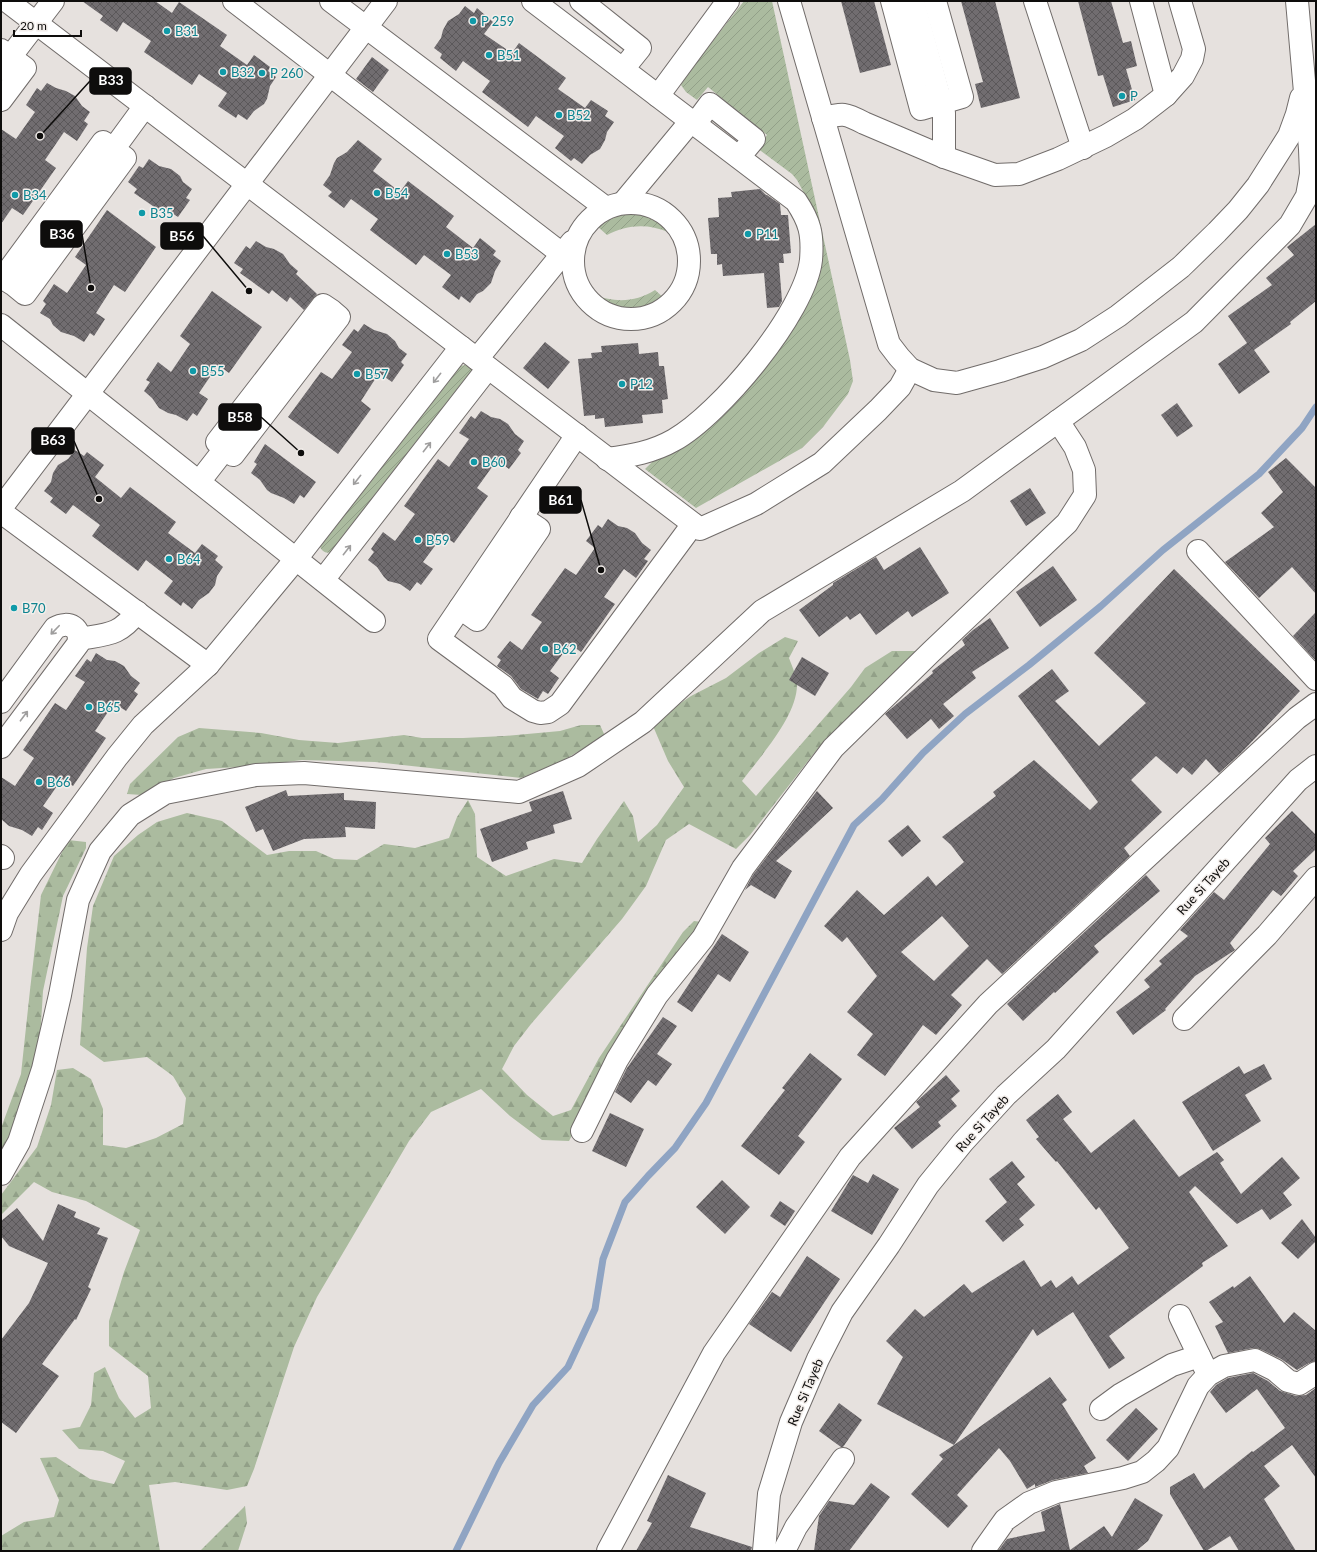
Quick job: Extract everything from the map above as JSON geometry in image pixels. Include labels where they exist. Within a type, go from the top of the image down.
[{"type":"street","points":[[7,1],[700,529],[756,504],[822,463],[900,387],[910,369]]},
{"type":"street","points":[[1,100],[25,68],[4,59],[36,23],[53,1]]},
{"type":"street","points":[[234,1],[562,254]]},
{"type":"street","points":[[331,1],[366,28],[614,206],[641,204],[658,209],[672,220],[682,234],[688,251],[688,269],[683,286],[673,301],[659,312],[643,318],[625,319],[608,315],[593,305],[577,284],[572,266],[574,249],[580,232]]},
{"type":"street","points":[[1,508],[386,1]]},
{"type":"street","points":[[533,1],[796,201],[807,217],[812,238],[811,262],[803,287],[790,313],[763,352],[715,409],[697,425],[674,440],[654,450],[634,456],[607,459]]},
{"type":"street","points":[[581,1],[640,48],[623,69]]},
{"type":"street","points":[[658,96],[728,1]]},
{"type":"street","points":[[789,1],[889,344],[910,369],[934,380],[957,382],[1000,371],[1043,357],[1081,340],[1147,295],[1182,267],[1217,232],[1258,185],[1289,136],[1297,114],[1304,84]]},
{"type":"street","points":[[892,1],[921,109],[962,97],[935,1]]},
{"type":"street","points":[[913,1],[944,113],[944,157]]},
{"type":"street","points":[[1035,1],[1083,148]]},
{"type":"street","points":[[1141,1],[1166,95]]},
{"type":"street","points":[[823,118],[840,114],[850,116],[944,157],[995,175],[1019,174],[1058,159],[1106,136],[1135,119],[1166,95],[1186,71],[1192,59],[1194,49],[1180,1]]},
{"type":"street","points":[[1,1174],[18,1142],[43,1069],[60,995],[78,900],[100,851],[130,815],[165,793],[256,775],[304,773],[519,792],[578,766],[643,722],[762,611],[962,491],[1194,322],[1290,225],[1307,196],[1311,174],[1297,1]]},
{"type":"street","points":[[14,285],[4,278],[103,142],[114,149],[145,106]]},
{"type":"street","points":[[1,930],[7,913],[31,874],[117,757],[143,725],[208,665],[296,559],[475,358],[591,218],[614,206],[656,164],[693,122]]},
{"type":"street","points":[[656,164],[652,186],[658,209]]},
{"type":"street","points":[[199,482],[225,449],[217,442],[323,305],[332,311]]},
{"type":"street","points":[[1,325],[374,621]]},
{"type":"street","points":[[323,580],[475,358]]},
{"type":"street","points":[[582,1131],[617,1060],[657,995],[704,938],[743,868],[833,748],[1067,522],[1078,507],[1085,495],[1084,470],[1075,447],[1058,421]]},
{"type":"street","points":[[576,435],[521,517],[539,529],[477,620],[460,608],[439,639],[503,686],[512,698],[533,711],[540,713],[548,712],[560,704],[693,524]]},
{"type":"street","points":[[1,512],[208,665]]},
{"type":"street","points":[[1198,551],[1316,679]]},
{"type":"street","points":[[79,639],[115,632],[128,624],[137,612]]},
{"type":"street","points":[[1,702],[56,628],[66,624],[71,625],[75,629],[79,639],[78,644],[1,747]]},
{"type":"street","points":[[608,1551],[714,1353],[850,1157],[988,1004],[1297,718],[1316,704]]},
{"type":"street","name":"Rue Si Tayeb","points":[[764,1551],[769,1494],[791,1422],[818,1359],[842,1312],[890,1245],[928,1185],[963,1142],[1001,1101],[1056,1049],[1298,780],[1316,766]]},
{"type":"street","points":[[1184,1019],[1267,935],[1316,878]]},
{"type":"street","points":[[983,1551],[1005,1520],[1029,1503],[1056,1492],[1123,1478],[1142,1472],[1156,1461],[1168,1448],[1198,1386],[1203,1365],[1180,1316]]},
{"type":"street","points":[[1101,1409],[1120,1395],[1172,1364],[1224,1366],[1255,1360],[1275,1370],[1288,1381],[1300,1384],[1316,1373]]},
{"type":"street","points":[[784,1551],[796,1527],[843,1459]]},
{"type":"green space","points":[[744,1],[772,1],[850,360],[853,381],[848,394],[823,427],[802,448],[696,508],[645,469],[792,324],[811,206],[797,180],[792,174],[757,148],[767,135],[708,87],[697,100],[686,92],[681,85],[684,78]]},
{"type":"green space","points":[[630,213],[651,218],[668,232],[652,227],[637,226],[622,229],[607,235],[597,226],[613,217]]},
{"type":"green space","points":[[655,290],[665,299],[647,310],[629,313],[611,308],[602,303],[594,295],[602,298],[626,300],[641,297]]},
{"type":"green space","points":[[465,365],[470,367],[472,371],[331,552],[327,553],[323,551],[320,546],[460,366]]},
{"type":"green space","points":[[785,637],[798,641],[789,658],[797,682],[795,697],[791,710],[776,736],[742,781],[756,796],[851,687],[865,668],[892,651],[917,651],[819,747],[750,835],[736,849],[689,824],[666,840],[646,886],[622,919],[531,1024],[514,1046],[502,1069],[527,1095],[553,1116],[571,1110],[599,1058],[683,932],[694,921],[702,922],[611,1061],[569,1141],[542,1140],[510,1116],[481,1089],[431,1112],[409,1141],[317,1297],[294,1347],[247,1486],[227,1490],[175,1482],[149,1485],[160,1551],[1,1551],[1,1536],[24,1522],[54,1517],[59,1500],[40,1458],[56,1457],[90,1479],[114,1484],[125,1461],[103,1451],[79,1449],[62,1430],[80,1427],[91,1405],[94,1373],[105,1367],[119,1398],[135,1418],[151,1408],[148,1376],[109,1346],[109,1321],[124,1272],[140,1230],[86,1201],[52,1192],[34,1182],[1,1215],[1,1195],[37,1147],[51,1105],[57,1070],[73,1068],[91,1079],[103,1109],[103,1145],[126,1148],[156,1138],[183,1124],[186,1098],[173,1076],[147,1057],[104,1062],[80,1045],[87,948],[93,906],[114,856],[138,835],[157,822],[187,813],[222,821],[267,855],[289,851],[316,851],[334,859],[357,860],[384,844],[415,848],[449,838],[457,817],[468,800],[475,814],[477,857],[506,876],[554,859],[582,863],[624,801],[633,816],[638,842],[657,825],[684,787],[668,761],[653,726],[666,713],[691,696],[726,678],[759,653]]},
{"type":"green space","points":[[581,725],[600,725],[605,736],[562,761],[521,778],[375,762],[302,760],[255,766],[206,769],[174,778],[142,795],[127,794],[130,784],[178,737],[199,728],[261,733],[299,740],[338,743],[404,735],[422,738],[504,736],[560,731]]},
{"type":"green space","points":[[68,840],[86,842],[86,848],[63,896],[43,991],[38,1072],[1,1161],[1,1128],[21,1074],[41,895]]},
{"type":"green space","points":[[245,1506],[247,1523],[238,1551],[200,1551]]},
{"type":"building","points":[[82,1],[155,1],[172,13],[179,2],[227,35],[220,46],[247,65],[254,55],[270,67],[268,71],[276,77],[270,86],[267,99],[264,104],[254,111],[247,120],[238,114],[236,118],[218,106],[227,93],[199,74],[192,85],[144,52],[151,41],[123,22],[117,32],[100,20],[103,16]]},
{"type":"building","points":[[841,1],[874,1],[891,65],[860,73]]},
{"type":"building","points":[[961,1],[995,1],[1020,98],[981,108],[975,84],[983,82]]},
{"type":"building","points":[[1078,1],[1111,1],[1123,43],[1131,41],[1137,66],[1126,69],[1135,100],[1113,107],[1103,75],[1098,76]]},
{"type":"building","points":[[465,6],[474,13],[477,8],[493,22],[484,34],[512,53],[519,43],[566,78],[558,89],[585,108],[591,100],[608,111],[605,116],[614,122],[607,132],[600,149],[590,155],[582,164],[574,158],[571,161],[555,148],[564,136],[536,116],[528,127],[482,92],[490,81],[463,61],[456,71],[440,58],[442,54],[434,48],[441,38],[448,21],[459,14]]},
{"type":"building","points":[[372,57],[389,70],[373,92],[356,79]]},
{"type":"building","points":[[47,83],[75,96],[82,106],[90,112],[84,121],[88,124],[77,141],[64,132],[45,160],[56,168],[23,215],[12,208],[1,224],[1,129],[16,139],[35,112],[26,105],[37,88],[41,91]]},
{"type":"building","points":[[358,140],[382,159],[373,171],[400,192],[408,181],[454,216],[446,227],[473,248],[480,238],[496,251],[493,255],[501,261],[495,271],[491,283],[483,291],[477,294],[470,303],[461,296],[459,300],[442,287],[451,275],[424,255],[416,265],[370,230],[378,219],[351,199],[344,208],[328,196],[332,192],[323,185],[330,175],[334,163],[337,158],[347,152]]},
{"type":"building","points":[[149,159],[159,166],[171,169],[192,189],[186,198],[190,200],[178,217],[166,209],[163,213],[134,193],[137,189],[128,182],[139,166],[143,168]]},
{"type":"building","name":"P11","points":[[760,189],[780,204],[781,215],[788,215],[791,253],[783,254],[784,263],[779,263],[782,301],[779,307],[767,308],[764,273],[723,276],[722,264],[717,265],[717,254],[711,254],[708,218],[719,217],[718,198],[732,197],[731,192]]},
{"type":"building","points":[[107,210],[156,247],[125,292],[114,285],[96,313],[105,319],[94,336],[90,333],[84,342],[74,336],[61,332],[53,325],[50,319],[40,313],[46,304],[43,301],[54,284],[67,293],[86,265],[75,257]]},
{"type":"building","points":[[1316,224],[1316,301],[1290,322],[1291,324],[1254,350],[1270,372],[1239,394],[1218,364],[1247,343],[1228,316],[1272,285],[1266,278],[1294,255],[1287,247]]},
{"type":"building","points":[[256,241],[283,254],[290,264],[298,271],[296,274],[317,294],[304,310],[290,297],[287,302],[272,290],[269,294],[240,273],[243,269],[234,263],[246,246],[250,249]]},
{"type":"building","name":"B55","points":[[212,291],[262,327],[229,373],[218,365],[199,393],[208,399],[197,416],[193,413],[187,421],[159,408],[152,398],[144,391],[150,382],[146,380],[158,362],[171,372],[190,344],[180,336]]},
{"type":"building","name":"B57","points":[[364,324],[374,330],[387,334],[395,341],[399,348],[407,354],[401,362],[404,365],[392,382],[379,373],[361,401],[371,409],[338,454],[288,417],[321,372],[332,379],[352,352],[342,345],[354,329],[358,332]]},
{"type":"building","points":[[545,342],[570,362],[548,389],[523,368]]},
{"type":"building","name":"P12","points":[[638,343],[639,354],[658,352],[659,366],[664,366],[668,399],[662,400],[663,413],[642,415],[643,423],[605,427],[604,418],[595,419],[595,415],[584,416],[578,359],[592,358],[591,353],[602,352],[601,346]]},
{"type":"building","points":[[1177,403],[1193,426],[1177,437],[1161,415]]},
{"type":"building","points":[[481,411],[508,424],[515,434],[524,441],[518,450],[521,453],[509,469],[497,460],[477,488],[488,496],[454,543],[443,535],[423,562],[433,569],[421,585],[417,582],[410,591],[400,584],[388,581],[377,567],[368,560],[374,552],[371,549],[383,532],[395,541],[415,514],[404,506],[438,459],[449,467],[469,439],[459,433],[471,416],[475,419]]},
{"type":"building","points":[[265,444],[316,482],[304,498],[300,495],[294,504],[271,493],[260,480],[251,473],[257,464],[254,462]]},
{"type":"building","points":[[75,450],[84,456],[87,452],[104,465],[95,477],[121,498],[130,487],[176,522],[168,533],[195,553],[202,544],[218,556],[215,560],[223,567],[217,576],[215,585],[209,593],[199,600],[192,609],[183,602],[181,606],[164,593],[173,581],[146,560],[138,571],[92,536],[100,525],[73,505],[66,514],[50,502],[53,498],[44,491],[51,482],[53,473],[58,465],[68,459]]},
{"type":"building","points":[[1286,458],[1316,488],[1316,594],[1292,567],[1259,598],[1225,562],[1274,527],[1261,513],[1283,492],[1268,472]]},
{"type":"building","points":[[1030,488],[1046,513],[1026,526],[1010,501]]},
{"type":"building","points":[[608,519],[618,526],[627,528],[635,533],[642,543],[651,550],[644,559],[648,561],[636,578],[624,569],[604,597],[615,604],[581,652],[570,644],[550,671],[559,678],[548,694],[543,691],[538,699],[521,689],[511,676],[497,666],[501,660],[497,657],[510,641],[522,650],[542,622],[531,615],[565,568],[576,575],[595,548],[586,541],[598,525],[602,528]]},
{"type":"building","points":[[920,547],[949,593],[912,617],[908,611],[876,635],[860,613],[850,620],[847,616],[819,637],[799,610],[833,585],[833,583],[876,557],[884,570]]},
{"type":"building","points":[[1053,566],[1077,600],[1040,627],[1016,592]]},
{"type":"building","points":[[1174,569],[1300,691],[1241,753],[1219,773],[1206,759],[1192,775],[1183,767],[1177,774],[1156,756],[1131,780],[1162,812],[1124,848],[1130,856],[1002,974],[987,959],[951,995],[962,1005],[936,1035],[923,1025],[885,1076],[857,1055],[873,1034],[847,1012],[877,976],[847,937],[842,942],[824,926],[857,890],[884,915],[928,876],[936,886],[964,862],[951,845],[942,837],[996,796],[993,792],[1034,760],[1090,810],[1098,802],[1018,696],[1052,669],[1069,691],[1055,701],[1099,746],[1146,703],[1094,653]],"holes":[[[942,916],[969,946],[934,981],[901,952]]]},
{"type":"building","points":[[1316,612],[1316,661],[1293,636]]},
{"type":"building","points":[[990,618],[1009,648],[972,672],[976,678],[943,704],[954,716],[939,729],[931,719],[907,739],[885,714],[933,673],[932,671],[965,645],[962,640]]},
{"type":"building","points":[[96,653],[107,660],[115,661],[124,666],[131,676],[140,683],[134,691],[138,694],[126,711],[114,703],[95,731],[106,738],[73,786],[62,779],[43,806],[53,813],[42,830],[38,827],[32,836],[22,830],[9,826],[1,819],[1,777],[15,786],[34,758],[23,750],[55,703],[66,710],[85,682],[75,676],[87,659],[91,662]]},
{"type":"building","points":[[802,657],[829,673],[815,696],[789,680]]},
{"type":"building","points":[[286,790],[288,796],[344,793],[344,800],[376,802],[375,829],[345,827],[346,837],[304,839],[273,851],[263,829],[256,832],[245,807]]},
{"type":"building","points":[[563,791],[572,819],[553,825],[555,833],[526,842],[528,849],[492,862],[480,829],[532,811],[529,802]]},
{"type":"building","points":[[817,791],[833,808],[776,861],[792,871],[775,899],[751,885],[745,890],[753,875]]},
{"type":"building","points":[[1292,811],[1316,835],[1316,849],[1293,871],[1298,876],[1281,896],[1273,890],[1230,943],[1235,950],[1195,976],[1165,1009],[1166,1010],[1133,1035],[1116,1012],[1150,987],[1144,980],[1162,964],[1159,961],[1188,936],[1180,930],[1214,892],[1224,900],[1270,844],[1265,838]]},
{"type":"building","points":[[908,825],[921,841],[902,857],[888,841]]},
{"type":"building","points":[[1146,875],[1160,891],[1094,946],[1099,952],[1023,1021],[1007,1004]]},
{"type":"building","points":[[722,934],[749,952],[730,982],[718,974],[692,1012],[677,1002]]},
{"type":"building","points":[[663,1017],[677,1026],[657,1054],[672,1064],[656,1086],[648,1080],[631,1103],[615,1092],[627,1068]]},
{"type":"building","points":[[810,1053],[842,1079],[798,1136],[805,1142],[779,1175],[741,1146],[785,1090],[782,1088]]},
{"type":"building","points":[[1264,1064],[1272,1079],[1245,1095],[1261,1121],[1213,1151],[1182,1102],[1239,1066],[1244,1074]]},
{"type":"building","points":[[946,1075],[960,1091],[951,1099],[957,1106],[938,1122],[941,1126],[912,1149],[894,1128],[920,1107],[916,1102]]},
{"type":"building","points":[[1058,1094],[1072,1112],[1063,1119],[1091,1153],[1134,1119],[1179,1177],[1217,1152],[1224,1160],[1220,1163],[1241,1194],[1282,1157],[1300,1178],[1283,1193],[1292,1205],[1270,1220],[1262,1209],[1237,1224],[1195,1186],[1189,1192],[1228,1246],[1202,1263],[1203,1266],[1109,1336],[1125,1358],[1109,1369],[1073,1312],[1037,1336],[1033,1329],[954,1445],[877,1404],[903,1357],[886,1341],[915,1309],[924,1317],[964,1284],[972,1293],[1024,1260],[1041,1287],[1051,1280],[1056,1288],[1072,1276],[1078,1285],[1129,1248],[1099,1207],[1096,1210],[1057,1161],[1056,1162],[1036,1139],[1039,1137],[1026,1120]]},
{"type":"building","points":[[610,1113],[644,1129],[626,1167],[592,1151]]},
{"type":"building","points":[[1012,1161],[1025,1177],[1017,1184],[1035,1205],[1019,1219],[1024,1225],[1003,1242],[985,1221],[1007,1202],[989,1179]]},
{"type":"building","points":[[873,1174],[899,1189],[872,1235],[831,1211],[853,1175],[868,1183]]},
{"type":"building","points":[[722,1180],[750,1207],[725,1234],[696,1207]]},
{"type":"building","points":[[780,1201],[795,1211],[785,1226],[770,1216]]},
{"type":"building","points":[[58,1204],[76,1212],[74,1217],[100,1228],[97,1234],[108,1238],[88,1287],[91,1289],[76,1320],[75,1319],[42,1364],[59,1376],[16,1433],[1,1422],[1,1340],[29,1303],[48,1263],[9,1246],[1,1236],[1,1221],[17,1208],[43,1241]]},
{"type":"building","points":[[1302,1219],[1316,1238],[1316,1241],[1298,1259],[1281,1243]]},
{"type":"building","points":[[807,1256],[840,1279],[791,1352],[749,1324],[772,1292],[780,1297]]},
{"type":"building","points":[[1250,1276],[1284,1323],[1294,1312],[1316,1331],[1316,1361],[1297,1370],[1281,1359],[1260,1349],[1253,1348],[1228,1353],[1215,1326],[1223,1322],[1209,1302],[1233,1286],[1234,1288]]},
{"type":"building","points":[[1253,1373],[1268,1381],[1280,1391],[1296,1396],[1306,1395],[1316,1388],[1316,1478],[1292,1445],[1264,1466],[1280,1486],[1264,1499],[1296,1551],[1239,1551],[1230,1536],[1204,1551],[1170,1494],[1170,1487],[1194,1473],[1204,1489],[1252,1451],[1253,1452],[1285,1428],[1257,1389],[1226,1413],[1210,1392],[1216,1385],[1228,1378]]},
{"type":"building","points":[[1050,1377],[1067,1400],[1062,1404],[1096,1458],[1084,1466],[1088,1473],[1053,1480],[1035,1487],[1035,1484],[1027,1489],[1010,1461],[999,1448],[957,1495],[968,1506],[948,1528],[911,1494],[943,1459],[939,1455]]},
{"type":"building","points":[[839,1403],[862,1420],[843,1447],[819,1431]]},
{"type":"building","points":[[1136,1408],[1158,1429],[1128,1461],[1106,1440]]},
{"type":"building","points":[[668,1475],[706,1493],[690,1527],[752,1547],[751,1551],[636,1551],[652,1523],[647,1521]]},
{"type":"building","points":[[871,1483],[890,1497],[849,1551],[814,1551],[819,1516],[829,1501],[854,1505]]},
{"type":"building","points":[[1135,1498],[1163,1515],[1148,1541],[1136,1551],[998,1551],[1007,1539],[1045,1531],[1041,1512],[1060,1504],[1070,1550],[1104,1526],[1112,1537]]},
{"type":"waterway","points":[[456,1551],[499,1463],[533,1405],[568,1367],[595,1309],[603,1259],[625,1202],[675,1148],[706,1103],[854,825],[882,799],[923,753],[965,714],[1029,665],[1101,606],[1163,550],[1259,474],[1302,428],[1316,407]]},
{"type":"place","name":"P 259","points":[[473,21]]},
{"type":"place","name":"B31","points":[[167,31]]},
{"type":"place","name":"B51","points":[[489,55]]},
{"type":"place","name":"B32","points":[[223,72]]},
{"type":"place","name":"P 260","points":[[262,73]]},
{"type":"place","name":"P","points":[[1122,96]]},
{"type":"place","name":"B52","points":[[559,115]]},
{"type":"place","name":"B33","points":[[40,136]]},
{"type":"place","name":"B54","points":[[377,193]]},
{"type":"place","name":"B34","points":[[15,195]]},
{"type":"place","name":"B35","points":[[142,213]]},
{"type":"place","name":"P11","points":[[748,234]]},
{"type":"place","name":"B53","points":[[447,254]]},
{"type":"place","name":"B36","points":[[91,288]]},
{"type":"place","name":"B56","points":[[249,291]]},
{"type":"place","name":"B55","points":[[193,371]]},
{"type":"place","name":"B57","points":[[357,374]]},
{"type":"place","name":"P12","points":[[622,384]]},
{"type":"place","name":"B58","points":[[301,453]]},
{"type":"place","name":"B60","points":[[474,462]]},
{"type":"place","name":"B63","points":[[99,499]]},
{"type":"place","name":"B59","points":[[418,540]]},
{"type":"place","name":"B64","points":[[169,559]]},
{"type":"place","name":"B61","points":[[601,570]]},
{"type":"place","name":"B70","points":[[14,608]]},
{"type":"place","name":"B62","points":[[545,649]]},
{"type":"place","name":"B65","points":[[89,707]]},
{"type":"place","name":"B66","points":[[39,782]]}]
